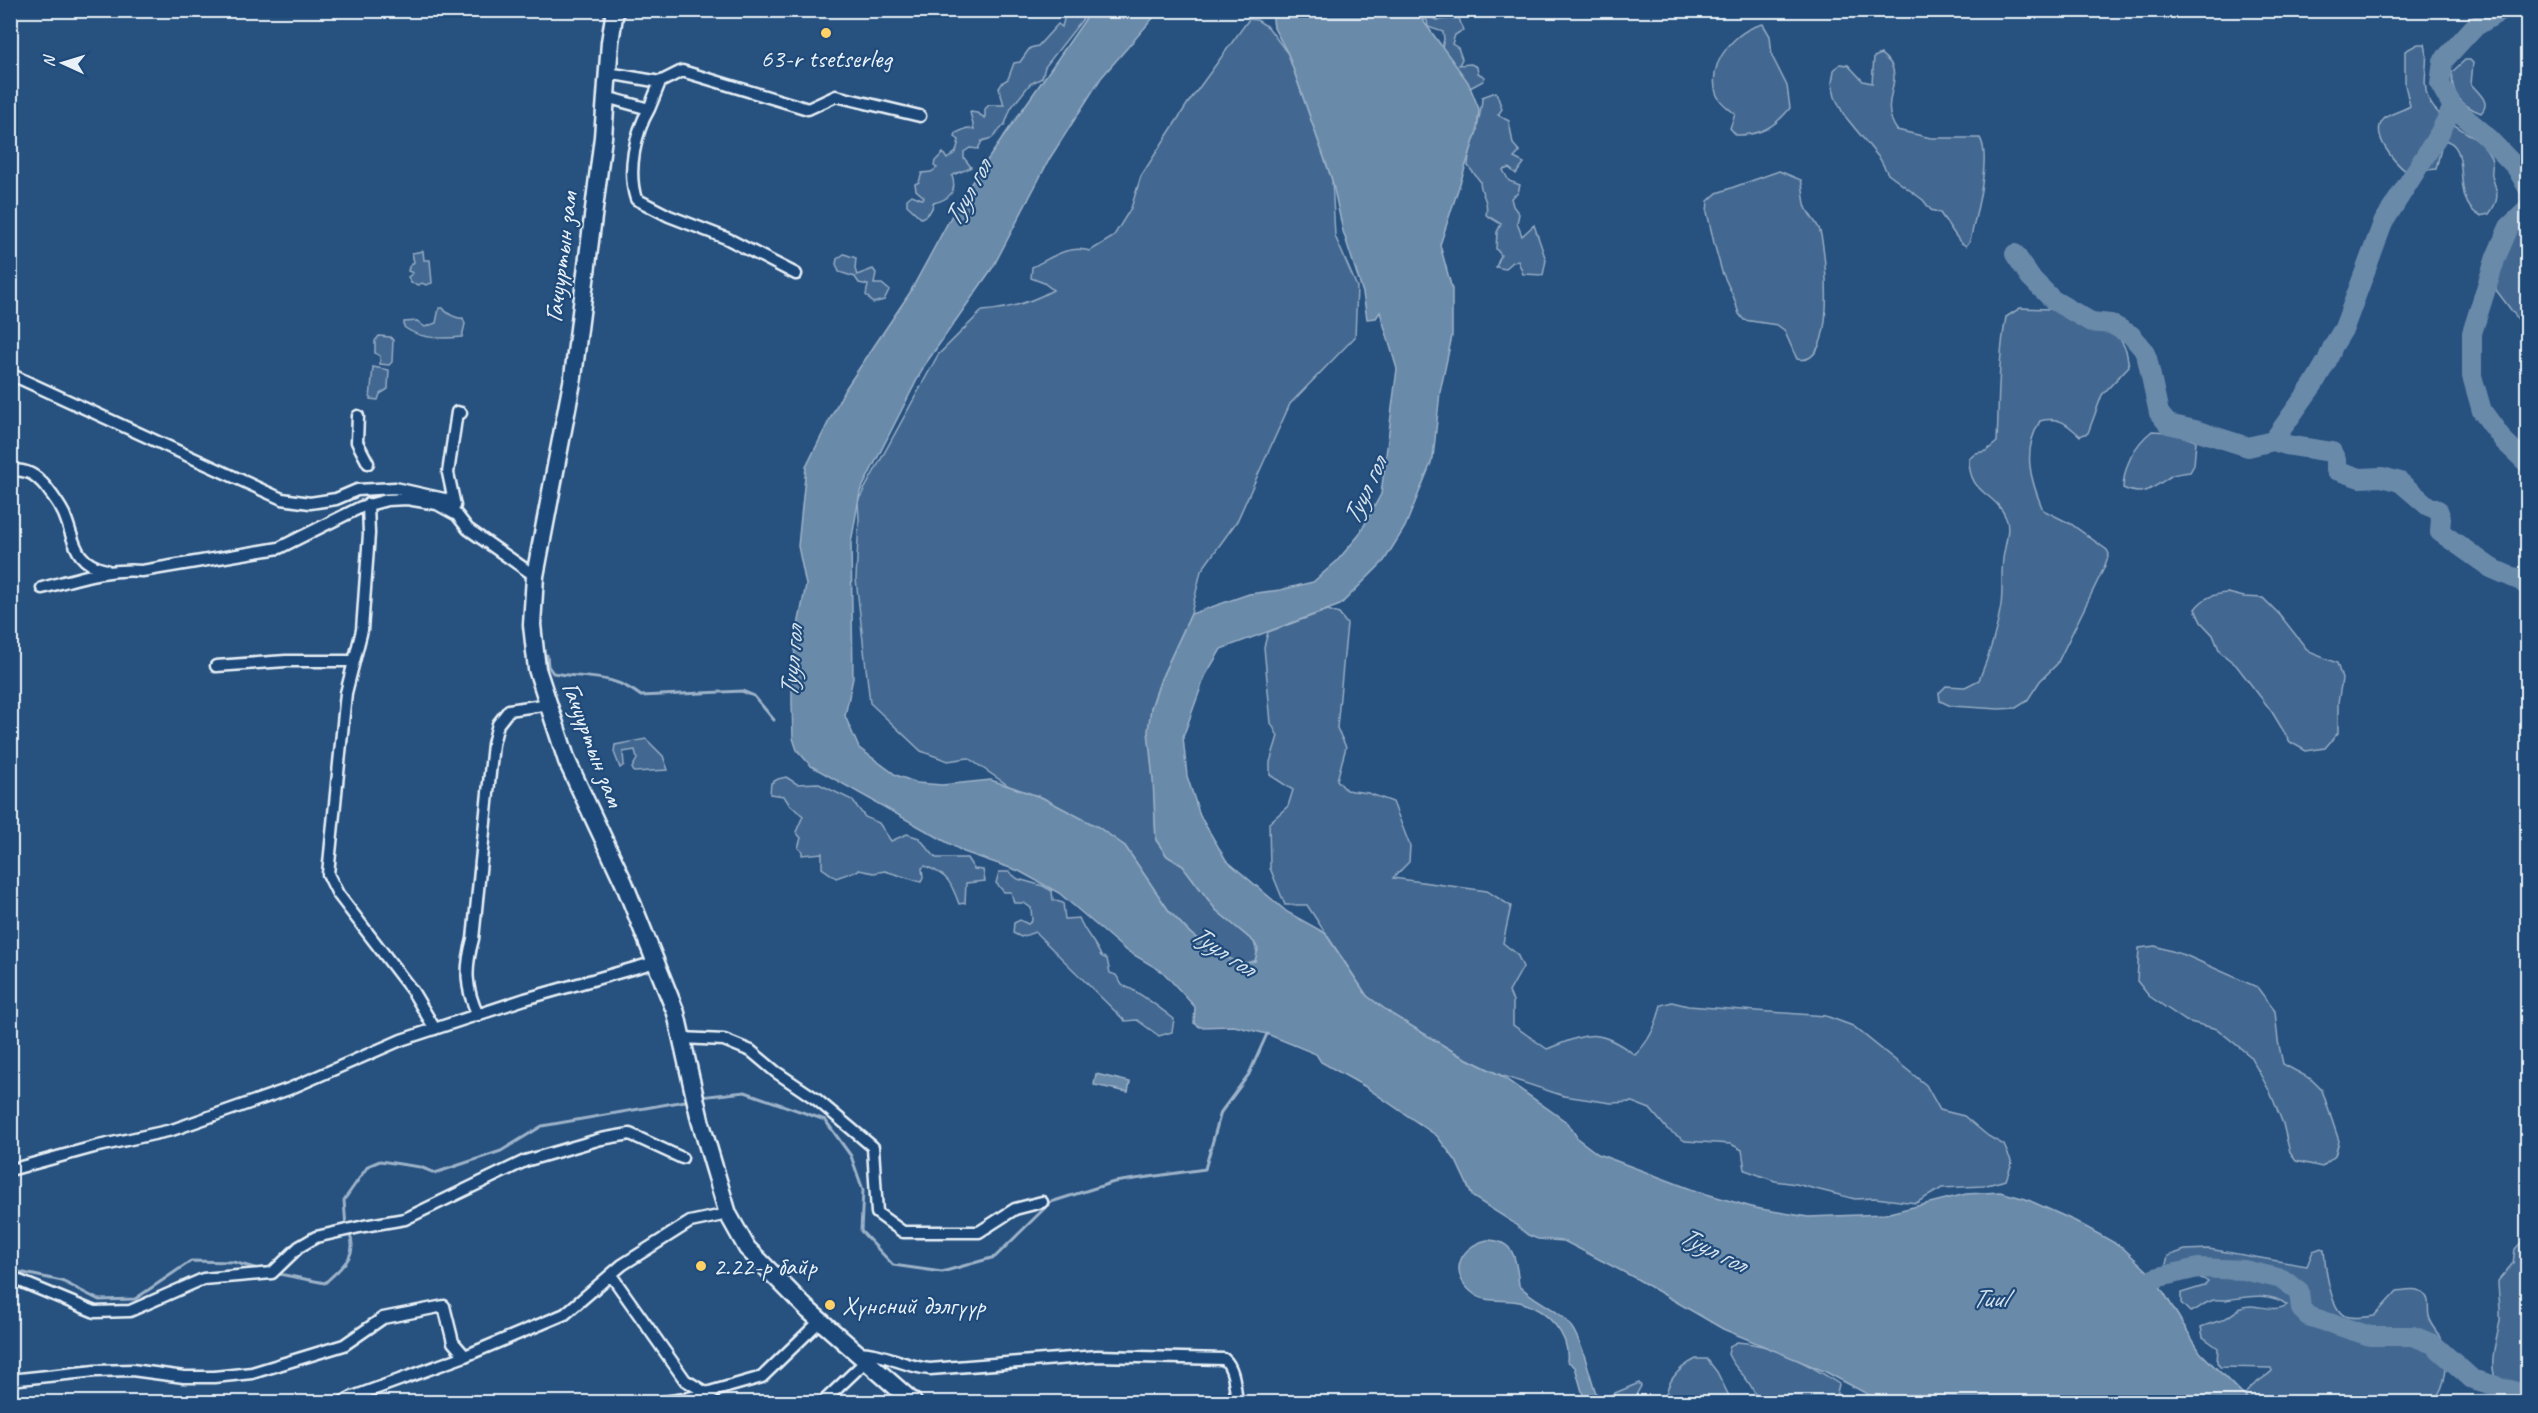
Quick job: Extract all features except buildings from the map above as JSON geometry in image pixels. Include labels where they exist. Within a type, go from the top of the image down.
[{"type":"main road","name":"Гачууртын зам","points":[[615,10],[573,377],[535,576],[532,625],[537,669],[567,761],[624,883],[676,1013],[700,1120],[728,1214],[747,1248],[820,1321],[912,1402]]},
{"type":"street","points":[[796,274],[726,238],[669,216],[636,199],[633,190],[634,159],[640,124],[660,82],[682,71],[808,109],[836,96],[920,116]]},
{"type":"street","points":[[608,73],[660,82]]},
{"type":"street","points":[[606,98],[649,109]]},
{"type":"street","points":[[10,374],[282,499],[310,503],[336,499],[357,490],[395,488],[453,501]]},
{"type":"street","points":[[461,413],[457,412],[449,464],[457,515],[468,529],[535,576]]},
{"type":"street","points":[[358,416],[357,442],[368,462]]},
{"type":"street","points":[[10,470],[23,470],[37,477],[59,504],[74,544],[82,558],[97,568],[110,570],[142,571],[279,549],[368,504],[387,500],[420,499],[437,504],[457,515]]},
{"type":"street","points":[[368,504],[369,534],[362,630],[346,693],[328,874],[338,894],[413,992],[435,1029]]},
{"type":"street","points":[[42,588],[110,570]]},
{"type":"street","points":[[216,666],[286,661],[353,661]]},
{"type":"street","points":[[478,1015],[466,985],[466,967],[473,939],[493,744],[498,724],[509,710],[549,705]]},
{"type":"street","points":[[10,1170],[94,1147],[172,1130],[289,1089],[401,1040],[525,999],[656,962]]},
{"type":"street","points":[[681,1038],[724,1040],[751,1051],[776,1072],[816,1099],[873,1147],[877,1213],[903,1232],[979,1232],[1016,1209],[1042,1202]]},
{"type":"street","points":[[10,1277],[95,1312],[130,1311],[203,1279],[272,1273],[299,1247],[316,1237],[405,1220],[525,1161],[602,1138],[630,1134],[682,1158]]},
{"type":"street","points":[[344,1402],[465,1356],[565,1314],[622,1265],[690,1222],[728,1214]]},
{"type":"street","points":[[610,1275],[685,1380],[706,1393],[714,1402]]},
{"type":"street","points":[[10,1380],[95,1371],[132,1370],[184,1377],[252,1373],[344,1345],[383,1318],[444,1306],[453,1342],[465,1356]]},
{"type":"street","points":[[663,1402],[706,1393],[762,1377],[820,1321]]},
{"type":"street","points":[[824,1402],[861,1357],[880,1355],[915,1368],[930,1369],[1097,1356],[1224,1359],[1228,1362],[1232,1374],[1237,1402]]},
{"type":"shaded area","points":[[1066,11],[1089,11],[1045,67],[1042,78],[1030,84],[1011,108],[1005,124],[992,138],[982,141],[978,149],[970,148],[964,152],[964,158],[971,167],[952,176],[953,191],[943,200],[933,203],[930,212],[921,218],[907,205],[907,199],[912,195],[922,199],[924,197],[916,190],[915,184],[919,182],[922,173],[931,172],[937,168],[934,166],[935,161],[943,153],[947,159],[956,152],[959,140],[955,137],[956,133],[967,128],[974,129],[970,112],[985,118],[985,109],[989,105],[1004,105],[999,88],[1008,79],[1014,63],[1020,62],[1030,48],[1038,46],[1058,24],[1062,27]]},
{"type":"shaded area","points":[[1409,11],[1427,11],[1429,17],[1437,20],[1459,18],[1463,30],[1455,35],[1452,44],[1458,48],[1462,59],[1459,65],[1471,64],[1477,67],[1478,73],[1485,77],[1483,81],[1470,88],[1441,52],[1443,32],[1428,27],[1427,20],[1420,20]]},
{"type":"shaded area","points":[[1249,19],[1257,20],[1268,27],[1288,54],[1332,180],[1335,236],[1357,287],[1355,337],[1290,404],[1237,521],[1201,571],[1191,614],[1161,679],[1151,708],[1156,840],[1167,856],[1183,866],[1216,910],[1254,942],[1258,956],[1255,961],[1242,964],[1214,952],[1190,933],[1169,911],[1125,846],[1043,798],[1009,786],[968,758],[948,761],[921,751],[870,703],[856,579],[858,501],[938,355],[982,311],[1019,305],[1053,290],[1044,283],[1031,278],[1032,267],[1067,251],[1082,249],[1090,251],[1113,237],[1131,208],[1141,176],[1188,103]]},
{"type":"shaded area","points":[[1763,24],[1770,36],[1772,56],[1787,86],[1790,108],[1766,129],[1752,134],[1736,135],[1730,128],[1735,114],[1717,96],[1715,77],[1717,67],[1727,47],[1735,39],[1753,27]]},
{"type":"shaded area","points":[[2418,44],[2425,44],[2427,57],[2425,77],[2428,98],[2441,115],[2477,141],[2492,160],[2492,176],[2497,199],[2489,214],[2480,216],[2465,198],[2458,151],[2452,144],[2443,140],[2436,169],[2407,172],[2385,148],[2380,125],[2389,115],[2410,106],[2405,85],[2405,51]]},
{"type":"shaded area","points":[[1881,54],[1891,64],[1894,72],[1890,111],[1897,130],[1931,138],[1980,138],[1983,147],[1983,173],[1979,203],[1970,241],[1966,246],[1960,242],[1940,213],[1931,210],[1923,200],[1888,174],[1880,159],[1844,115],[1835,97],[1832,83],[1834,70],[1840,64],[1848,65],[1863,81],[1872,83],[1874,57]]},
{"type":"shaded area","points":[[2465,60],[2473,63],[2471,84],[2485,101],[2481,113],[2462,102],[2453,87],[2452,72]]},
{"type":"shaded area","points":[[1496,92],[1502,109],[1498,115],[1509,121],[1513,144],[1520,152],[1514,158],[1524,163],[1516,174],[1509,168],[1503,170],[1509,181],[1520,185],[1518,193],[1511,198],[1519,214],[1517,223],[1522,236],[1534,225],[1546,260],[1543,275],[1523,274],[1518,261],[1505,269],[1496,267],[1501,255],[1496,249],[1497,232],[1501,224],[1486,215],[1480,181],[1468,166],[1482,97]]},
{"type":"shaded area","points":[[1779,171],[1801,180],[1806,207],[1820,231],[1825,262],[1824,329],[1819,346],[1810,357],[1797,359],[1784,330],[1777,325],[1744,320],[1739,314],[1722,272],[1707,212],[1708,201],[1717,193]]},
{"type":"shaded area","points":[[2527,215],[2527,331],[2496,290],[2495,274],[2511,232]]},
{"type":"shaded area","points":[[423,251],[424,260],[430,260],[432,283],[419,285],[411,283],[408,277],[413,273],[408,271],[414,262],[412,253]]},
{"type":"shaded area","points":[[844,254],[856,258],[857,275],[873,269],[876,273],[874,284],[882,284],[889,290],[884,300],[873,303],[866,295],[868,285],[859,283],[855,277],[839,272],[837,259]]},
{"type":"shaded area","points":[[439,308],[443,308],[455,317],[463,318],[465,324],[462,337],[424,336],[404,327],[404,322],[417,321],[425,327],[436,323]]},
{"type":"shaded area","points":[[2020,308],[2051,309],[2083,326],[2111,330],[2119,337],[2126,350],[2129,366],[2102,395],[2088,433],[2080,436],[2058,420],[2040,421],[2034,432],[2030,454],[2032,476],[2043,510],[2071,524],[2107,550],[2109,554],[2057,664],[2040,681],[2027,701],[2016,708],[1951,706],[1940,701],[1939,693],[1946,686],[1965,687],[1979,680],[1992,643],[2001,605],[2002,565],[2008,533],[2007,522],[2001,509],[1973,480],[1969,459],[1976,453],[1986,451],[1997,442],[2003,333],[2006,317]]},
{"type":"shaded area","points":[[379,336],[390,337],[393,340],[392,362],[389,365],[380,364],[380,356],[375,353],[375,341]]},
{"type":"shaded area","points":[[373,367],[389,370],[388,389],[380,394],[378,400],[370,399]]},
{"type":"shaded area","points":[[2152,431],[2170,432],[2196,441],[2194,465],[2190,472],[2173,475],[2148,490],[2137,492],[2123,488],[2125,472],[2131,456]]},
{"type":"shaded area","points":[[2228,593],[2263,598],[2280,615],[2309,652],[2337,663],[2342,679],[2338,703],[2338,733],[2325,748],[2306,751],[2290,742],[2272,712],[2236,665],[2220,652],[2213,635],[2201,622],[2195,609],[2198,605],[2210,597]]},
{"type":"shaded area","points":[[1328,610],[1339,614],[1347,624],[1337,728],[1346,747],[1337,780],[1346,790],[1368,793],[1393,802],[1410,846],[1409,862],[1393,878],[1487,891],[1511,906],[1503,943],[1517,954],[1523,967],[1509,992],[1513,1001],[1513,1025],[1547,1049],[1583,1036],[1592,1036],[1611,1040],[1635,1055],[1652,1032],[1661,1005],[1672,1002],[1688,1006],[1826,1016],[1853,1026],[1926,1085],[1940,1110],[1964,1116],[1988,1136],[2004,1145],[2012,1163],[2006,1180],[1983,1186],[1942,1188],[1916,1203],[1875,1198],[1855,1199],[1775,1181],[1745,1170],[1742,1150],[1731,1144],[1685,1141],[1667,1129],[1650,1109],[1632,1102],[1611,1103],[1564,1096],[1500,1075],[1459,1055],[1393,1015],[1367,996],[1307,905],[1285,905],[1270,868],[1269,823],[1288,806],[1293,790],[1270,775],[1270,762],[1278,736],[1271,723],[1264,647],[1268,632]]},
{"type":"shaded area","points":[[646,739],[663,756],[668,770],[634,772],[632,768],[637,759],[635,750],[623,752],[624,765],[620,768],[614,752],[615,745]]},
{"type":"shaded area","points":[[786,777],[797,784],[817,783],[852,800],[865,817],[879,823],[891,841],[907,834],[919,838],[936,858],[967,858],[974,869],[983,870],[985,881],[966,883],[965,903],[959,904],[948,880],[925,866],[922,868],[921,882],[885,871],[874,873],[859,870],[836,878],[822,868],[822,853],[802,855],[802,851],[798,848],[801,838],[796,832],[803,816],[789,804],[784,796],[770,794],[771,783]]},
{"type":"shaded area","points":[[999,872],[1009,872],[1018,879],[1052,891],[1053,900],[1063,903],[1065,919],[1079,918],[1101,956],[1107,959],[1110,973],[1116,975],[1122,985],[1141,995],[1174,1019],[1172,1032],[1159,1036],[1137,1020],[1125,1021],[1035,932],[1021,937],[1013,933],[1014,923],[1020,920],[1028,924],[1032,921],[1031,908],[1024,903],[1014,903],[1011,892],[1004,892],[996,883]]},
{"type":"shaded area","points":[[2155,946],[2185,955],[2257,987],[2275,1011],[2283,1064],[2311,1079],[2322,1090],[2339,1141],[2335,1156],[2322,1167],[2296,1161],[2290,1153],[2283,1124],[2270,1092],[2250,1056],[2217,1029],[2186,1021],[2149,996],[2137,981],[2139,948]]},
{"type":"shaded area","points":[[2527,1236],[2527,1398],[2496,1381],[2493,1366],[2500,1320],[2498,1281],[2513,1263],[2515,1249]]},
{"type":"shaded area","points":[[2321,1248],[2324,1250],[2332,1296],[2340,1312],[2345,1316],[2355,1318],[2374,1316],[2397,1291],[2415,1290],[2426,1296],[2430,1320],[2441,1337],[2446,1356],[2444,1381],[2433,1402],[2258,1402],[2247,1399],[2245,1395],[2247,1391],[2272,1371],[2271,1368],[2220,1367],[2217,1362],[2218,1348],[2203,1337],[2201,1327],[2223,1320],[2245,1307],[2274,1308],[2287,1305],[2266,1296],[2249,1297],[2213,1300],[2190,1312],[2181,1303],[2181,1293],[2204,1286],[2208,1282],[2199,1277],[2167,1270],[2166,1264],[2168,1256],[2185,1250],[2209,1249],[2307,1266],[2313,1251]]},
{"type":"shaded area","points":[[1737,1342],[1778,1351],[1816,1369],[1839,1384],[1836,1397],[1831,1402],[1759,1402],[1746,1378],[1728,1354],[1730,1346]]},
{"type":"shaded area","points":[[1696,1359],[1707,1359],[1717,1372],[1732,1402],[1665,1402],[1674,1376]]},
{"type":"shaded area","points":[[1639,1383],[1641,1386],[1632,1402],[1602,1402],[1608,1396]]},
{"type":"water","name":"Tuul","points":[[1091,11],[1167,11],[1154,17],[1101,78],[1050,158],[993,267],[924,366],[860,492],[851,543],[853,678],[845,716],[859,748],[896,775],[917,783],[942,785],[991,780],[1043,798],[1098,827],[1125,846],[1169,911],[1190,933],[1214,952],[1242,964],[1255,961],[1258,949],[1254,942],[1216,910],[1183,866],[1167,856],[1156,840],[1148,731],[1151,708],[1161,679],[1191,614],[1249,594],[1313,582],[1337,561],[1359,535],[1381,494],[1397,369],[1380,312],[1376,318],[1367,319],[1363,293],[1343,231],[1332,180],[1288,54],[1274,28],[1272,11],[1416,11],[1468,82],[1479,109],[1477,131],[1440,245],[1452,289],[1452,336],[1440,392],[1433,458],[1405,527],[1384,561],[1340,605],[1221,649],[1205,676],[1183,737],[1187,776],[1200,816],[1226,860],[1287,912],[1325,933],[1367,996],[1393,1015],[1459,1055],[1500,1075],[1568,1123],[1578,1139],[1598,1154],[1696,1191],[1755,1208],[1808,1217],[1885,1214],[1966,1194],[2000,1192],[2026,1199],[2075,1221],[2122,1247],[2155,1278],[2200,1352],[2247,1399],[2254,1402],[1882,1402],[1826,1372],[1723,1329],[1637,1279],[1564,1241],[1538,1239],[1528,1235],[1511,1221],[1473,1197],[1456,1161],[1437,1136],[1364,1086],[1321,1062],[1316,1054],[1267,1034],[1234,1026],[1200,1027],[1194,1023],[1195,1007],[1163,972],[1124,949],[1059,893],[1019,871],[964,852],[811,766],[797,750],[793,738],[792,677],[797,631],[806,585],[798,546],[806,467],[844,391],[909,294],[963,195]]},
{"type":"water","points":[[1096,1074],[1130,1082],[1128,1092],[1094,1085]]},
{"type":"water","points":[[1487,1240],[1497,1241],[1510,1248],[1519,1285],[1555,1311],[1573,1329],[1582,1348],[1599,1402],[1585,1402],[1575,1367],[1567,1361],[1565,1342],[1556,1325],[1549,1318],[1523,1303],[1486,1299],[1474,1294],[1466,1287],[1459,1270],[1463,1255],[1477,1244]]},
{"type":"waterway","points":[[2502,10],[2473,28],[2443,61],[2440,84],[2453,107],[2481,131],[2516,167],[2528,188]]},
{"type":"waterway","points":[[2273,441],[2313,385],[2327,361],[2344,328],[2383,223],[2439,134],[2453,107]]},
{"type":"waterway","points":[[2528,209],[2509,227],[2496,257],[2472,333],[2472,376],[2482,411],[2504,441],[2528,464]]},
{"type":"waterway","points":[[2015,254],[2030,277],[2053,300],[2091,322],[2111,324],[2131,335],[2143,349],[2147,358],[2159,413],[2168,424],[2248,447],[2273,441],[2332,452],[2336,460],[2336,470],[2360,478],[2382,477],[2400,482],[2428,506],[2438,510],[2441,518],[2440,532],[2491,568],[2521,581],[2528,587]]},
{"type":"waterway","points":[[547,655],[548,666],[553,673],[609,680],[641,696],[742,691],[754,696],[774,720]]},
{"type":"waterway","points":[[700,1097],[745,1092],[825,1120],[851,1156],[863,1190],[861,1231],[893,1265],[942,1272],[995,1257],[1051,1202],[1114,1182],[1205,1169],[1221,1112],[1249,1074],[1267,1034]]},
{"type":"waterway","points":[[346,1228],[344,1200],[368,1166],[380,1161],[420,1167],[435,1173],[501,1151],[542,1126],[691,1100]]},
{"type":"waterway","points":[[274,1273],[325,1283],[342,1267],[350,1255],[352,1241],[349,1233]]},
{"type":"waterway","points":[[10,1270],[62,1281],[99,1300],[135,1299],[191,1261],[233,1262],[262,1270]]},
{"type":"waterway","points":[[2155,1278],[2198,1268],[2244,1270],[2282,1279],[2299,1291],[2301,1309],[2308,1316],[2370,1336],[2413,1336],[2433,1344],[2472,1379],[2514,1391],[2528,1400]]},
{"type":"place","name":"63-r tsetserleg","points":[[826,33]]},
{"type":"place","name":"2.22-р байр","points":[[701,1266]]},
{"type":"place","name":"Хүнсний дэлгүүр","points":[[830,1305]]},
{"type":"water label","name":"Туул гол","points":[[967,193]]},
{"type":"water label","name":"Туул гол","points":[[1364,491]]},
{"type":"water label","name":"Туул гол","points":[[791,662]]},
{"type":"water label","name":"Туул гол","points":[[1223,950]]},
{"type":"water label","name":"Туул гол","points":[[1713,1249]]}]
